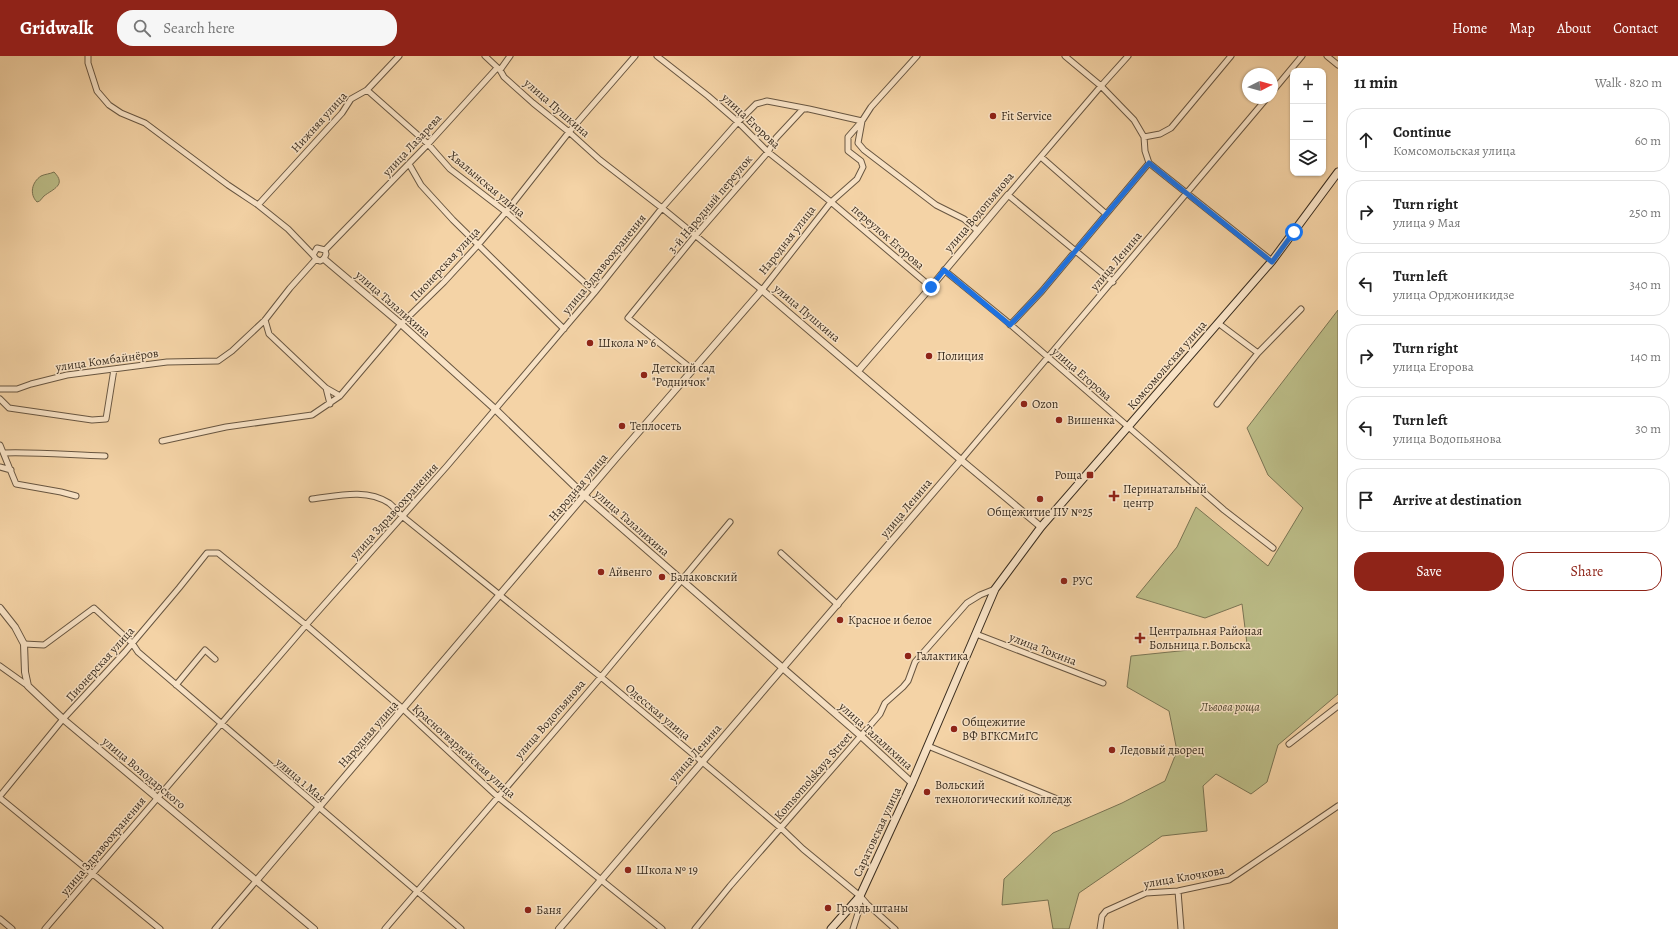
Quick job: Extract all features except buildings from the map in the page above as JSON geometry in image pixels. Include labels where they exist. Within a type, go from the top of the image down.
[{"type":"main road","name":"Комсомольская улица","points":[[995,590],[1041,527],[1272,262],[1338,172]]},
{"type":"main road","name":"Саратовская улица","points":[[860,896],[912,783],[995,590]]},
{"type":"main road","points":[[831,929],[860,896]]},
{"type":"street","points":[[88,56],[88,63],[97,91],[109,106],[144,123],[228,185],[258,205],[288,229],[315,257],[320,261],[324,259],[326,254],[325,250],[317,248],[315,257],[265,320],[269,334],[326,388],[340,396]]},
{"type":"street","name":"Нижняя улица","points":[[258,205],[342,113],[351,99],[367,90],[399,56]]},
{"type":"street","name":"улица Пушкина","points":[[484,56],[504,77],[600,160],[662,208],[762,290],[1041,527]]},
{"type":"street","name":"улица Лазарева","points":[[325,250],[409,164],[510,56]]},
{"type":"street","name":"Пионерская улица","points":[[162,441],[226,427],[312,415],[340,396],[401,324],[444,282],[478,245],[569,132],[635,56]]},
{"type":"street","name":"улица Егорова","points":[[657,56],[738,122],[768,152],[831,202]]},
{"type":"street","name":"Народная улица","points":[[215,929],[762,290],[831,202],[856,179],[863,167],[861,161],[848,151],[848,137],[862,121],[871,107],[916,56]]},
{"type":"street","points":[[1066,56],[1101,86],[1134,120],[1144,138],[1145,150],[1149,163],[1272,262]]},
{"type":"street","name":"улица Водопьянова","points":[[858,371],[1128,56]]},
{"type":"street","points":[[1144,138],[1160,134],[1171,128],[1231,56]]},
{"type":"street","points":[[1278,85],[1302,56]]},
{"type":"street","points":[[1327,56],[1338,65]]},
{"type":"street","name":"Хвалынская улица","points":[[367,90],[428,144],[450,169],[506,212],[595,292]]},
{"type":"street","name":"улица Здравоохранения","points":[[45,929],[94,874],[220,724],[447,466],[595,292],[662,208],[738,122],[756,104],[767,101],[809,109]]},
{"type":"street","name":"улица Ленина","points":[[559,929],[701,762],[838,605],[1262,104]]},
{"type":"street","name":"3-й Народный переулок","points":[[693,370],[628,318],[695,236],[768,152],[776,138],[803,109],[809,109]]},
{"type":"street","points":[[809,109],[862,121],[858,143],[864,150],[936,205],[964,219],[978,231]]},
{"type":"street","points":[[1041,157],[1106,214]]},
{"type":"street","points":[[1010,325],[1042,291],[1149,163]]},
{"type":"street","points":[[409,164],[421,185],[478,245],[564,329]]},
{"type":"street","points":[[1008,195],[1076,250],[1112,282]]},
{"type":"street","name":"переулок Егорова","points":[[831,202],[931,287]]},
{"type":"street","name":"улица Талалихина","points":[[324,259],[401,324],[495,409],[585,496],[861,736],[912,783]]},
{"type":"street","name":"улица Егорова","points":[[944,270],[1048,357],[1205,494],[1248,530],[1273,548]]},
{"type":"street","points":[[1217,404],[1258,353],[1301,309]]},
{"type":"street","name":"улица Комбайнёров","points":[[1,390],[17,389],[67,375],[167,362],[218,361],[232,351],[265,320]]},
{"type":"street","points":[[1218,323],[1258,353]]},
{"type":"street","points":[[1,390],[0,401],[9,408],[92,420],[106,419],[114,369]]},
{"type":"street","points":[[326,388],[330,404]]},
{"type":"street","points":[[0,445],[16,484],[76,496]]},
{"type":"street","points":[[4,453],[30,452],[105,456]]},
{"type":"street","points":[[0,467],[11,470]]},
{"type":"street","name":"Одесская улица","points":[[312,499],[358,494],[377,496],[390,504],[402,516],[601,677],[781,828],[803,849],[860,896],[895,929]]},
{"type":"street","name":"улица Водопьянова","points":[[385,929],[601,677],[730,522]]},
{"type":"street","name":"Пионерская улица","points":[[0,797],[63,719],[132,643],[179,588],[206,553],[218,553]]},
{"type":"street","name":"Красногвардейская улица","points":[[218,553],[306,625],[403,709],[498,797],[662,929]]},
{"type":"street","points":[[781,553],[838,605]]},
{"type":"street","name":"Komsomolskaya Street","points":[[695,929],[730,886],[880,714],[885,703],[908,681],[915,662],[968,603],[980,595],[995,590]]},
{"type":"street","points":[[0,608],[16,627],[24,644],[25,672],[28,686]]},
{"type":"street","name":"улица 1 Мая","points":[[24,644],[44,645],[94,608],[132,643],[138,652],[220,724],[461,929]]},
{"type":"street","name":"улица Токина","points":[[976,634],[1103,683]]},
{"type":"street","points":[[176,684],[205,650],[215,659]]},
{"type":"street","points":[[0,666],[28,686]]},
{"type":"street","name":"улица Володарского","points":[[28,686],[63,719],[314,929]]},
{"type":"street","points":[[1289,744],[1338,706]]},
{"type":"street","points":[[928,746],[1067,803]]},
{"type":"street","points":[[0,797],[160,929]]},
{"type":"street","name":"улица Клочкова","points":[[1100,929],[1102,916],[1106,911],[1146,892],[1178,891],[1229,880],[1338,806]]},
{"type":"street","points":[[1178,891],[1181,929]]},
{"type":"street","name":"Саратовская улица","points":[[853,929],[859,910],[860,896]]},
{"type":"street","points":[[0,919],[12,929]]},
{"type":"green space","points":[[54,172],[58,176],[59,183],[55,189],[37,202],[32,192],[35,181],[41,176]]},
{"type":"green space","name":"Львова роща","points":[[1338,310],[1338,694],[1278,745],[1267,782],[1251,794],[1216,774],[1203,786],[1207,831],[1162,836],[1079,893],[1069,929],[1053,929],[1048,900],[1002,905],[1004,879],[1053,833],[1122,803],[1165,781],[1177,751],[1169,711],[1127,687],[1131,656],[1247,644],[1242,604],[1205,618],[1136,597],[1177,547],[1196,507],[1268,566],[1303,508],[1268,475],[1247,428]]},
{"type":"place","name":"Fit Service","points":[[993,116]]},
{"type":"place","name":"Школа № 6","points":[[590,343]]},
{"type":"place","name":"Полиция","points":[[929,356]]},
{"type":"place","name":"Детский сад \"Родничок\"","points":[[644,375]]},
{"type":"place","name":"Ozon","points":[[1024,404]]},
{"type":"place","name":"Вишенка","points":[[1059,420]]},
{"type":"place","name":"Теплосеть","points":[[622,426]]},
{"type":"place","name":"Роща","points":[[1090,475]]},
{"type":"place","name":"Перинатальный центр","points":[[1114,496]]},
{"type":"place","name":"Общежитие ПУ №25","points":[[1040,499]]},
{"type":"place","name":"Айвенго","points":[[601,572]]},
{"type":"place","name":"Балаковский","points":[[662,577]]},
{"type":"place","name":"РУС","points":[[1064,581]]},
{"type":"place","name":"Красное и белое","points":[[840,620]]},
{"type":"place","name":"Центральная Районая Больница г.Вольска","points":[[1140,638]]},
{"type":"place","name":"Галактика","points":[[908,656]]},
{"type":"place","name":"Общежитие ВФ ВГКСМиГС","points":[[954,729]]},
{"type":"place","name":"Ледовый дворец","points":[[1112,750]]},
{"type":"place","name":"Вольский технологический колледж","points":[[927,792]]},
{"type":"place","name":"Школа № 19","points":[[628,870]]},
{"type":"place","name":"Гроздь штаны","points":[[828,908]]},
{"type":"place","name":"Баня","points":[[528,910]]},
{"type":"route","points":[[931,287],[944,270],[1004,318],[1010,325],[1042,291],[1149,163],[1272,262],[1294,232]]}]
